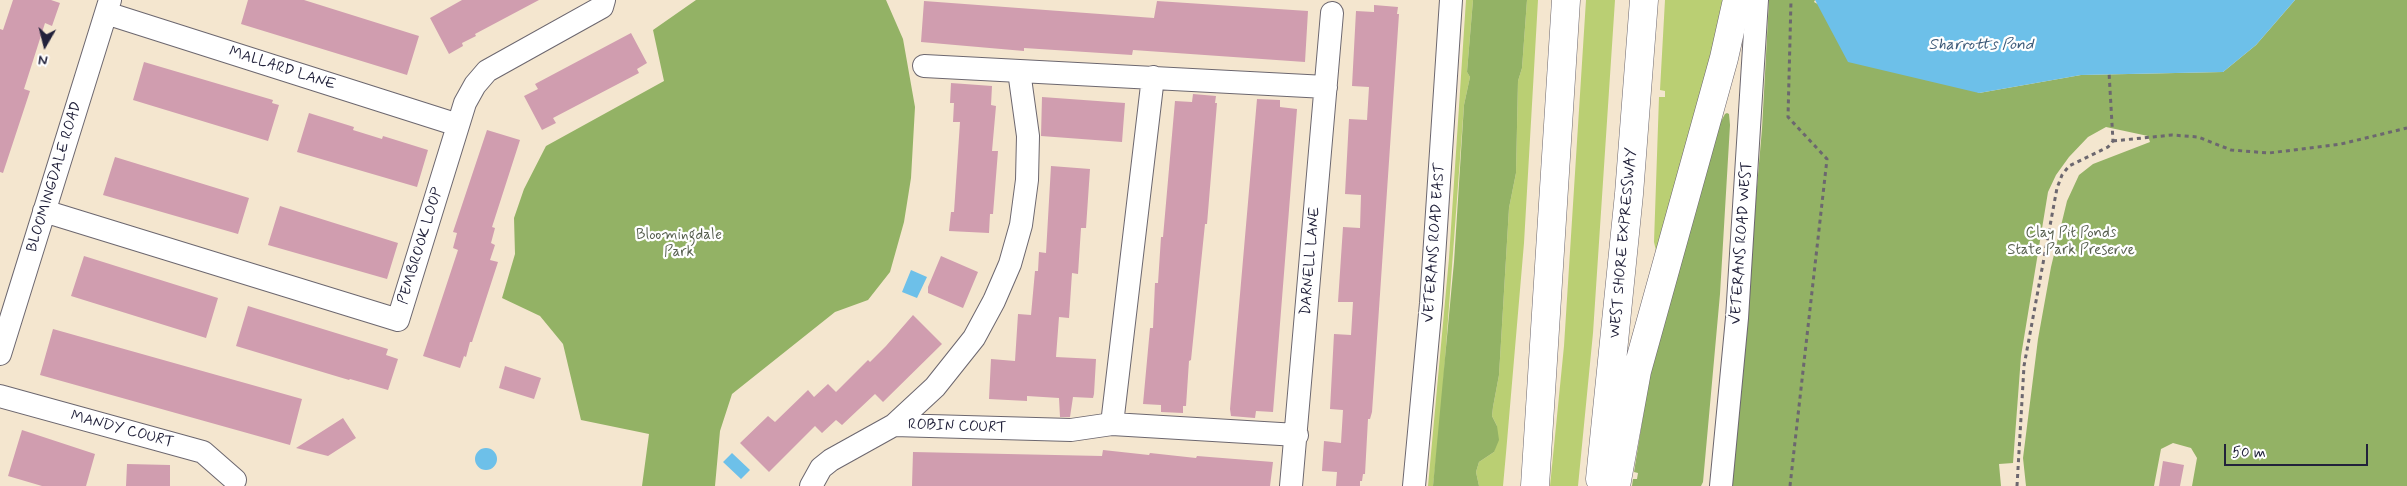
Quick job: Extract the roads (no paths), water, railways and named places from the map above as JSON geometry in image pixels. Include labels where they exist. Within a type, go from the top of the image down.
[{"type":"highway","points":[[1535,486],[1566,0]]},
{"type":"highway","name":"WEST SHORE EXPRESSWAY","points":[[1599,486],[1630,185],[1644,0]]},
{"type":"highway","points":[[1616,486],[1637,371],[1724,58],[1737,0]]},
{"type":"highway","points":[[1520,486],[1542,358]]},
{"type":"street","name":"PEMBROOK LOOP","points":[[44,210],[398,320],[465,103],[475,85],[487,72],[602,7],[604,0]]},
{"type":"street","name":"VETERANS ROAD EAST","points":[[1414,486],[1430,313],[1451,0]]},
{"type":"street","name":"VETERANS ROAD WEST","points":[[1721,486],[1737,318],[1757,0]]},
{"type":"street","name":"MALLARD LANE","points":[[108,7],[458,125]]},
{"type":"street","name":"BLOOMINGDALE ROAD","points":[[0,354],[108,7]]},
{"type":"street","name":"DARNELL LANE","points":[[1291,486],[1297,435],[1332,13]]},
{"type":"street","points":[[924,66],[1326,87]]},
{"type":"street","name":"ROBIN COURT","points":[[811,486],[821,468],[830,460],[894,425],[926,396],[950,370],[974,338],[994,301],[1010,264],[1021,225],[1027,180],[1028,136],[1019,71]]},
{"type":"street","points":[[1153,77],[1112,424],[1297,435]]},
{"type":"street","name":"MANDY COURT","points":[[0,396],[203,452],[235,480]]},
{"type":"street","name":"ROBIN COURT","points":[[894,425],[1071,430],[1112,424]]},
{"type":"water","name":"Sharrotts Pond","points":[[1815,0],[2295,0],[2256,45],[2223,72],[2081,75],[1979,93],[1848,62]]},
{"type":"water","points":[[911,270],[927,277],[917,298],[902,292]]},
{"type":"water","points":[[486,448],[494,451],[497,459],[494,467],[486,470],[478,467],[475,459],[478,451]]},
{"type":"water","points":[[732,453],[750,470],[741,479],[723,462]]},
{"type":"park label","name":"Clay Pit Ponds State Park Preserve","points":[[2071,242]]},
{"type":"park label","name":"Bloomingdale Park","points":[[679,244]]}]
